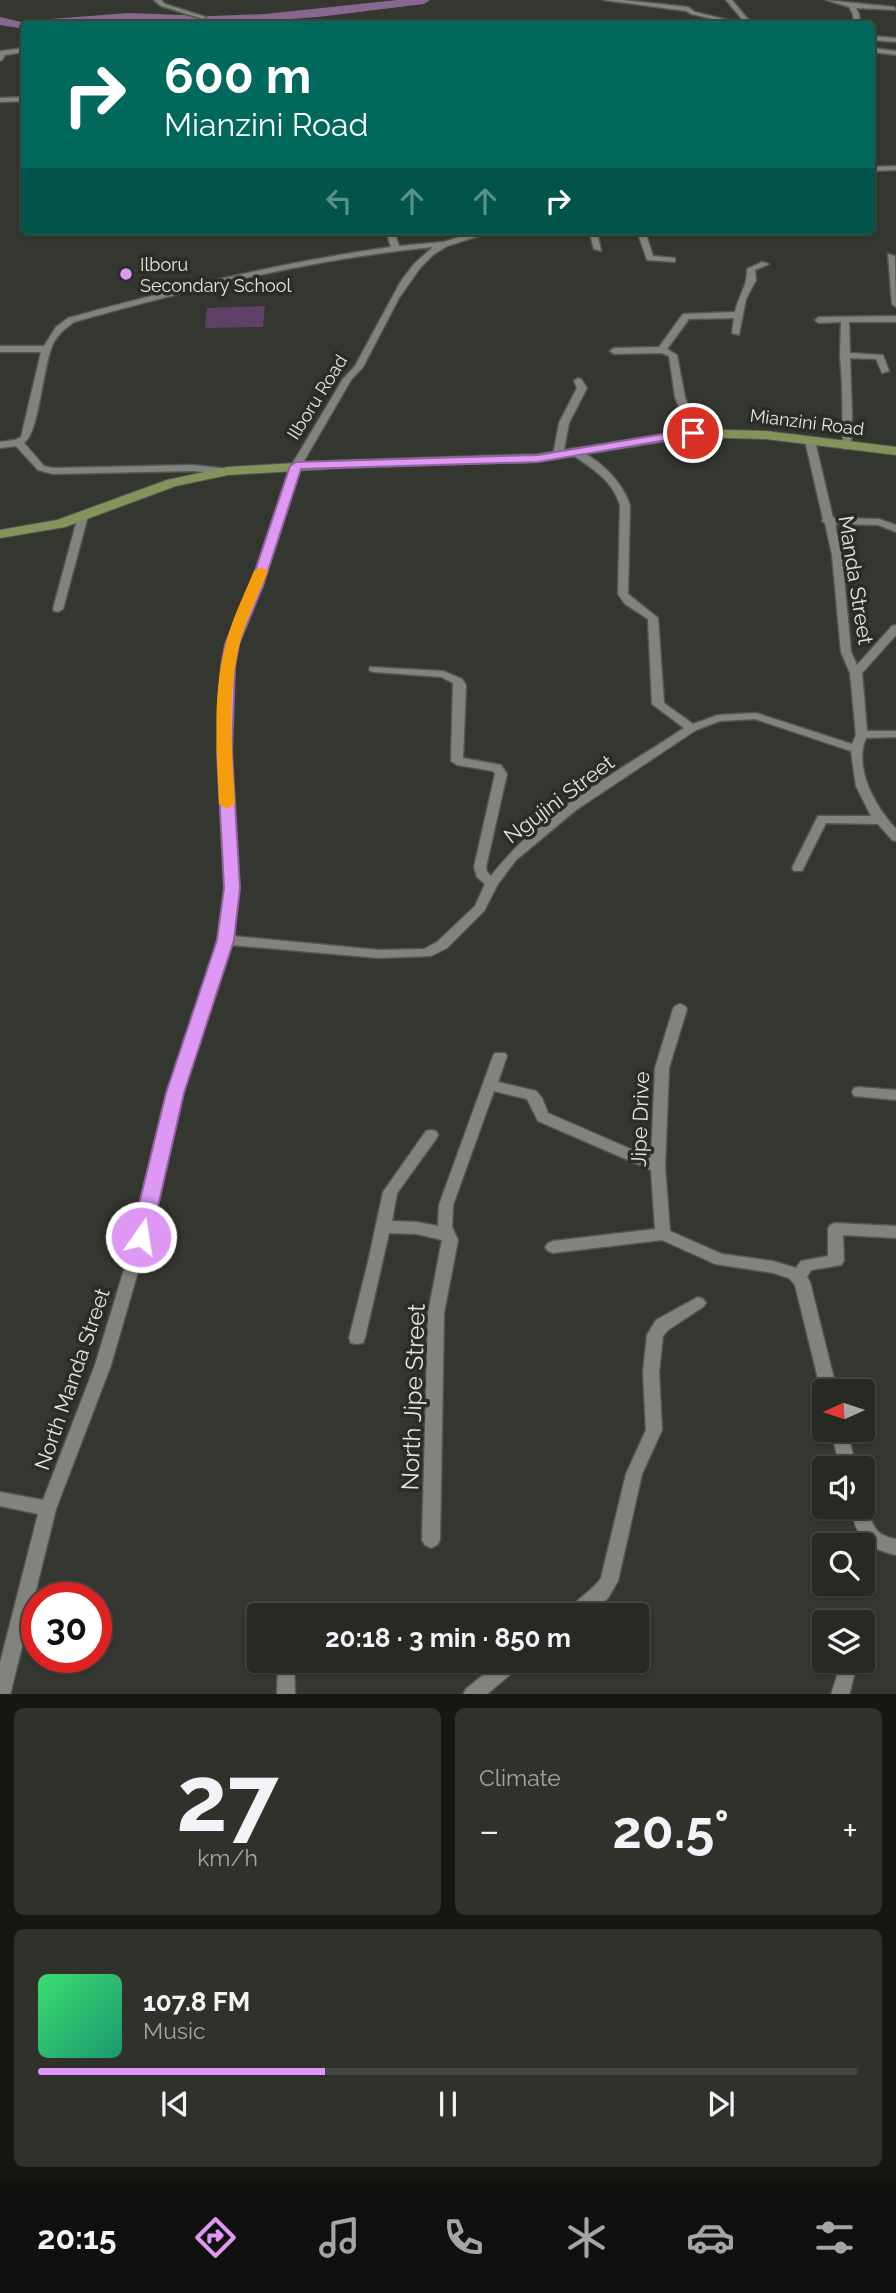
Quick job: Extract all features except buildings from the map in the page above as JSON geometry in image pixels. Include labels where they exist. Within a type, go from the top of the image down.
[{"type":"street","points":[[157,0],[163,5],[202,18]]},
{"type":"street","points":[[606,0],[688,9],[693,13],[728,21]]},
{"type":"street","points":[[729,0],[746,21]]},
{"type":"street","points":[[829,0],[851,6],[894,9]]},
{"type":"street","points":[[851,6],[857,21]]},
{"type":"street","points":[[875,38],[896,40]]},
{"type":"street","points":[[0,59],[2,52],[21,50]]},
{"type":"street","points":[[875,50],[896,53]]},
{"type":"street","points":[[0,100],[21,99]]},
{"type":"street","points":[[875,169],[893,168],[896,178]]},
{"type":"street","points":[[391,235],[395,247]]},
{"type":"street","name":"Ilboru Road","points":[[0,534],[40,528],[83,516],[172,483],[228,471],[296,466],[347,379],[359,367],[411,273],[423,259],[445,244],[477,235]]},
{"type":"street","points":[[594,235],[598,249]]},
{"type":"street","points":[[642,235],[650,258],[671,260]]},
{"type":"street","points":[[0,445],[18,443],[25,438],[46,349],[59,325],[79,317],[245,276],[395,247],[445,244]]},
{"type":"street","points":[[891,256],[896,304]]},
{"type":"street","points":[[736,333],[742,299],[752,280],[751,269],[765,264]]},
{"type":"street","points":[[662,350],[686,316],[738,315]]},
{"type":"street","points":[[819,320],[896,319]]},
{"type":"street","points":[[845,320],[844,355],[849,421],[846,446]]},
{"type":"street","points":[[0,349],[46,349]]},
{"type":"street","points":[[614,351],[662,350],[673,355],[680,397],[693,433]]},
{"type":"street","points":[[844,355],[876,356],[880,358],[885,371]]},
{"type":"street","points":[[558,455],[564,423],[582,388],[578,381]]},
{"type":"street","name":"Mianzini Road","points":[[296,466],[507,460],[558,455],[693,433],[766,435],[896,451]]},
{"type":"street","name":"Manda Street","points":[[810,441],[836,555],[846,652],[856,673],[862,735],[856,749]]},
{"type":"street","points":[[18,443],[35,464],[47,470],[192,468],[228,471]]},
{"type":"street","points":[[573,452],[609,477],[623,495],[623,594],[629,602],[653,618],[658,704],[692,728]]},
{"type":"street","name":"North Manda Street","points":[[1,1694],[48,1509],[103,1365],[141,1237],[184,1063],[207,1003],[226,940],[232,888],[224,752],[228,667],[232,644],[256,586],[296,466]]},
{"type":"street","points":[[58,608],[83,516]]},
{"type":"street","points":[[827,521],[879,523],[896,528]]},
{"type":"street","points":[[856,673],[896,628]]},
{"type":"street","points":[[374,669],[443,674],[458,681],[457,761],[497,768],[501,774],[481,858],[481,874],[492,883]]},
{"type":"street","name":"Ngujini Street","points":[[226,940],[379,954],[426,953],[442,945],[480,908],[492,883],[512,857],[565,813],[692,728],[718,718],[756,716],[856,749]]},
{"type":"street","points":[[862,735],[896,734]]},
{"type":"street","points":[[856,749],[862,786],[881,820],[896,837]]},
{"type":"street","points":[[798,868],[822,819],[881,820]]},
{"type":"street","name":"Jipe Drive","points":[[663,1234],[658,1167],[662,1068],[680,1009]]},
{"type":"street","name":"North Jipe Street","points":[[431,1541],[436,1313],[449,1247],[445,1227],[446,1205],[500,1056]]},
{"type":"street","points":[[491,1085],[531,1095],[536,1098],[537,1107],[544,1116],[658,1167]]},
{"type":"street","points":[[859,1092],[896,1095]]},
{"type":"street","points":[[357,1338],[390,1192],[431,1135]]},
{"type":"street","points":[[382,1227],[417,1228],[448,1234]]},
{"type":"street","points":[[798,1278],[806,1265],[835,1263],[835,1229],[896,1232]]},
{"type":"street","points":[[553,1247],[663,1234],[720,1260],[773,1267],[798,1278],[802,1282],[826,1379]]},
{"type":"street","points":[[590,1603],[609,1581],[634,1474],[654,1430],[651,1373],[655,1335],[662,1325],[698,1303]]},
{"type":"street","points":[[0,1499],[48,1509]]},
{"type":"street","points":[[861,1519],[865,1533],[870,1539],[881,1545],[896,1547]]},
{"type":"street","points":[[286,1673],[286,1694]]},
{"type":"street","points":[[473,1694],[499,1673]]},
{"type":"street","points":[[840,1694],[846,1673]]},
{"type":"shaded area","points":[[265,306],[263,327],[205,328],[207,308]]},
{"type":"waterway","points":[[76,21],[128,17],[212,20],[265,18],[424,0]]},
{"type":"waterway","points":[[0,21],[21,24]]},
{"type":"slow traffic","points":[[227,804],[224,752],[228,667],[232,644],[261,571]]},
{"type":"place","name":"Ilboru Secondary School","points":[[126,274]]},
{"type":"route","points":[[141,1237],[175,1093],[226,940],[232,888],[224,752],[228,667],[232,644],[256,586],[296,466],[538,458],[693,433]]}]
